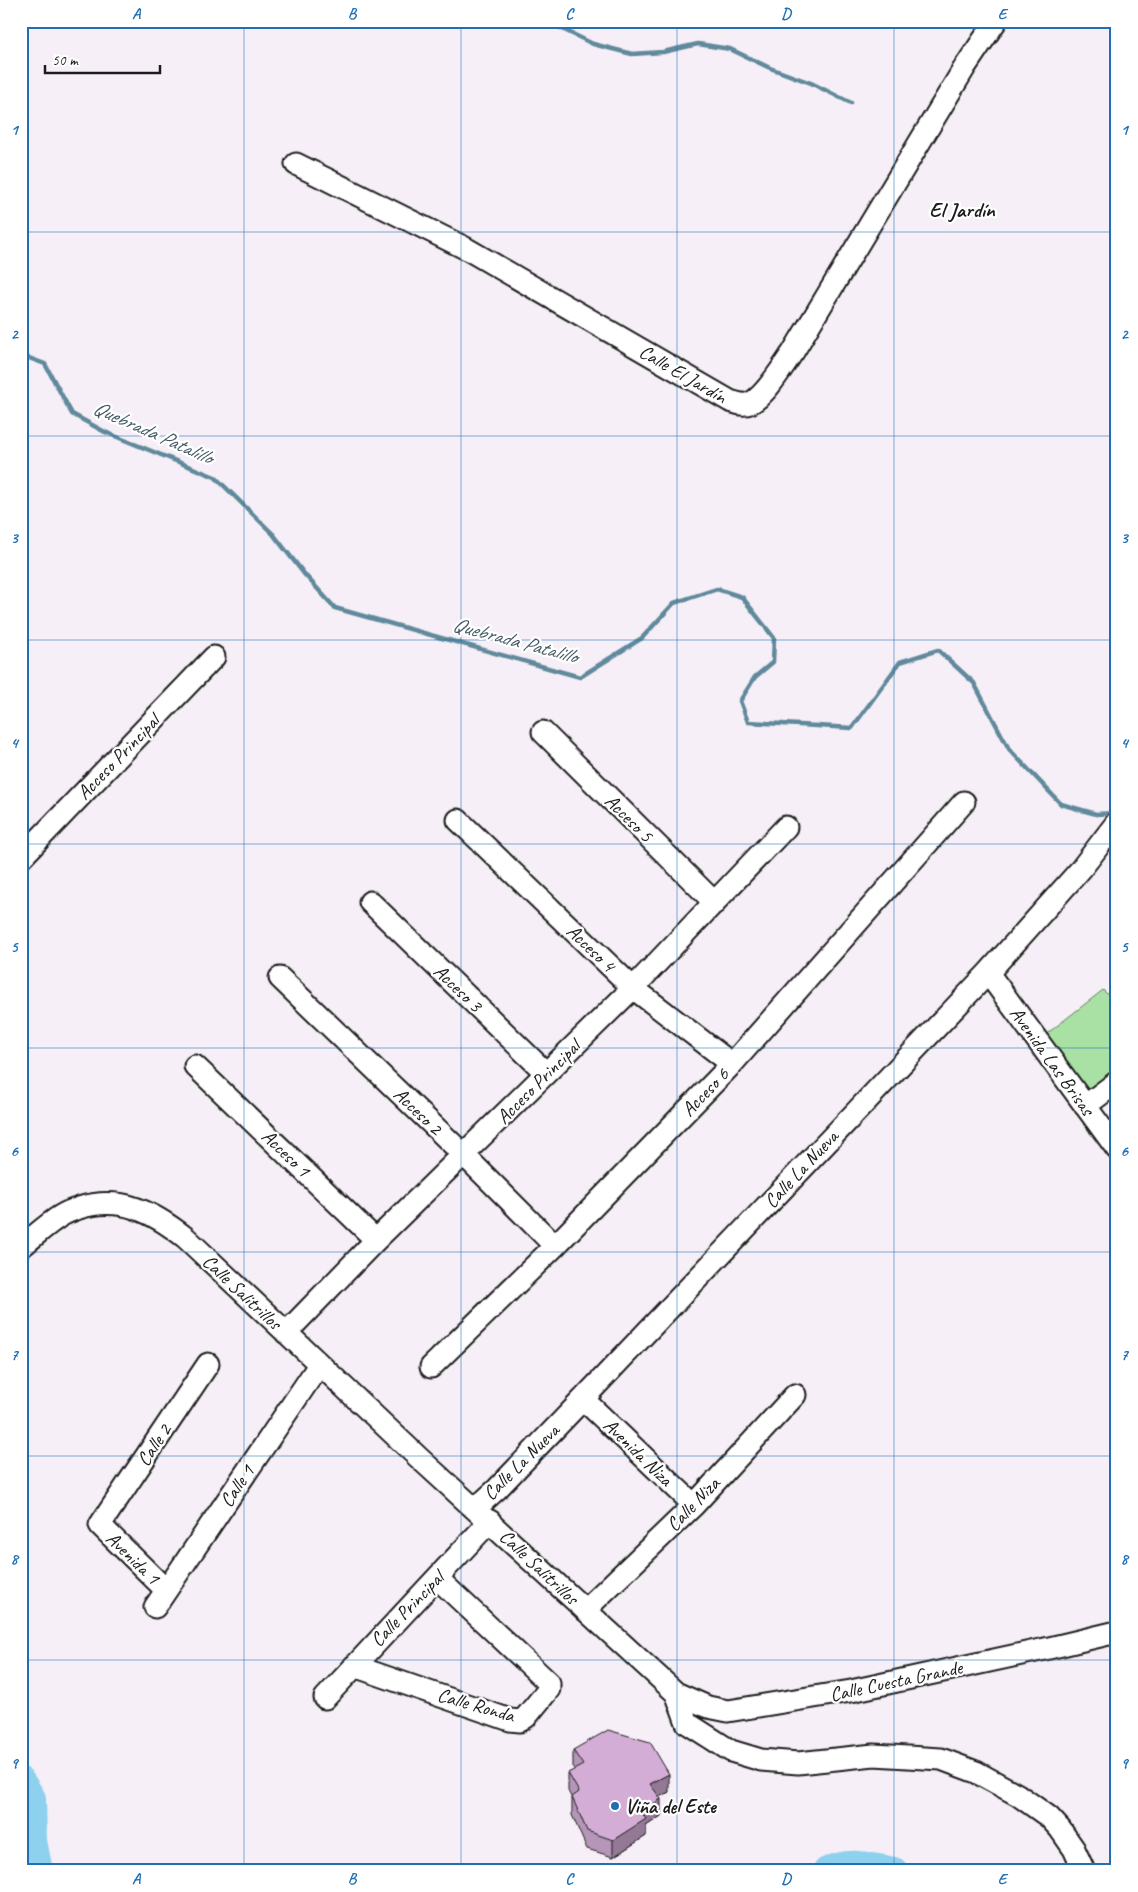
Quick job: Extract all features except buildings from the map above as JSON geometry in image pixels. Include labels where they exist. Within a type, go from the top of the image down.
[{"type":"street","name":"Calle El Jardín","points":[[296,164],[466,250],[730,401],[748,404],[763,392],[794,352],[965,67],[996,21]]},
{"type":"street","name":"Acceso Principal","points":[[21,858],[214,657]]},
{"type":"street","name":"Acceso 5","points":[[543,732],[714,903]]},
{"type":"street","name":"Acceso 6","points":[[431,1367],[555,1246],[732,1064],[964,802]]},
{"type":"street","name":"Acceso 4","points":[[458,820],[633,988],[732,1064]]},
{"type":"street","name":"Calle La Nueva","points":[[483,1515],[497,1489],[988,973],[1081,869],[1117,822]]},
{"type":"street","name":"Acceso Principal","points":[[286,1333],[376,1240],[633,988],[786,827]]},
{"type":"street","name":"Acceso 3","points":[[370,902],[546,1073]]},
{"type":"street","name":"Avenida Las Brisas","points":[[988,973],[1117,1149]]},
{"type":"street","name":"Acceso 2","points":[[280,978],[464,1155],[555,1246]]},
{"type":"street","name":"Acceso 1","points":[[195,1066],[376,1240]]},
{"type":"street","points":[[1085,1106],[1117,1082]]},
{"type":"street","name":"Calle Salitrillos","points":[[21,1247],[65,1213],[96,1203],[122,1205],[146,1211],[165,1222],[186,1238],[319,1365],[676,1693],[687,1722],[731,1751],[761,1760],[798,1763],[874,1755],[941,1759],[976,1772],[1018,1794],[1049,1817],[1074,1849],[1084,1871]]},
{"type":"street","points":[[21,1232],[65,1213]]},
{"type":"street","name":"Calle 2","points":[[100,1525],[208,1364]]},
{"type":"street","name":"Calle 1","points":[[161,1598],[319,1365]]},
{"type":"street","name":"Calle Niza","points":[[586,1610],[694,1505],[796,1395]]},
{"type":"street","name":"Avenida Niza","points":[[583,1399],[694,1505]]},
{"type":"street","name":"Calle Principal","points":[[325,1698],[437,1578],[483,1515]]},
{"type":"street","name":"Avenida 1","points":[[100,1525],[161,1598]]},
{"type":"street","name":"Calle Ronda","points":[[354,1666],[510,1720],[520,1721],[526,1717],[549,1689],[549,1684],[437,1578]]},
{"type":"street","name":"Calle Cuesta Grande","points":[[676,1693],[708,1707],[728,1711],[851,1691],[1117,1632]]},
{"type":"green space","points":[[1103,990],[1117,1004],[1117,1074],[1088,1095],[1044,1036]]},
{"type":"waterway","points":[[546,21],[593,44],[632,54],[663,52],[698,44],[730,49],[770,68],[811,83],[851,103]]},
{"type":"waterway","name":"Quebrada Patalillo","points":[[21,355],[45,364],[72,414],[105,432],[215,477],[273,534],[305,575],[335,608],[580,677],[642,638],[674,603],[717,589],[742,597],[774,638],[773,662],[755,677],[740,701],[748,722],[852,728],[900,662],[938,650],[974,683],[1009,749],[1061,804],[1096,814],[1117,813]]},
{"type":"waterway","points":[[21,1781],[32,1798],[33,1841],[39,1871]]},
{"type":"waterway","points":[[827,1871],[844,1865],[868,1866],[894,1871]]},
{"type":"waterway","points":[[942,1871],[948,1871]]},
{"type":"place","name":"Viña del Este","points":[[615,1806]]},
{"type":"district","name":"El Jardín","points":[[962,210]]}]
